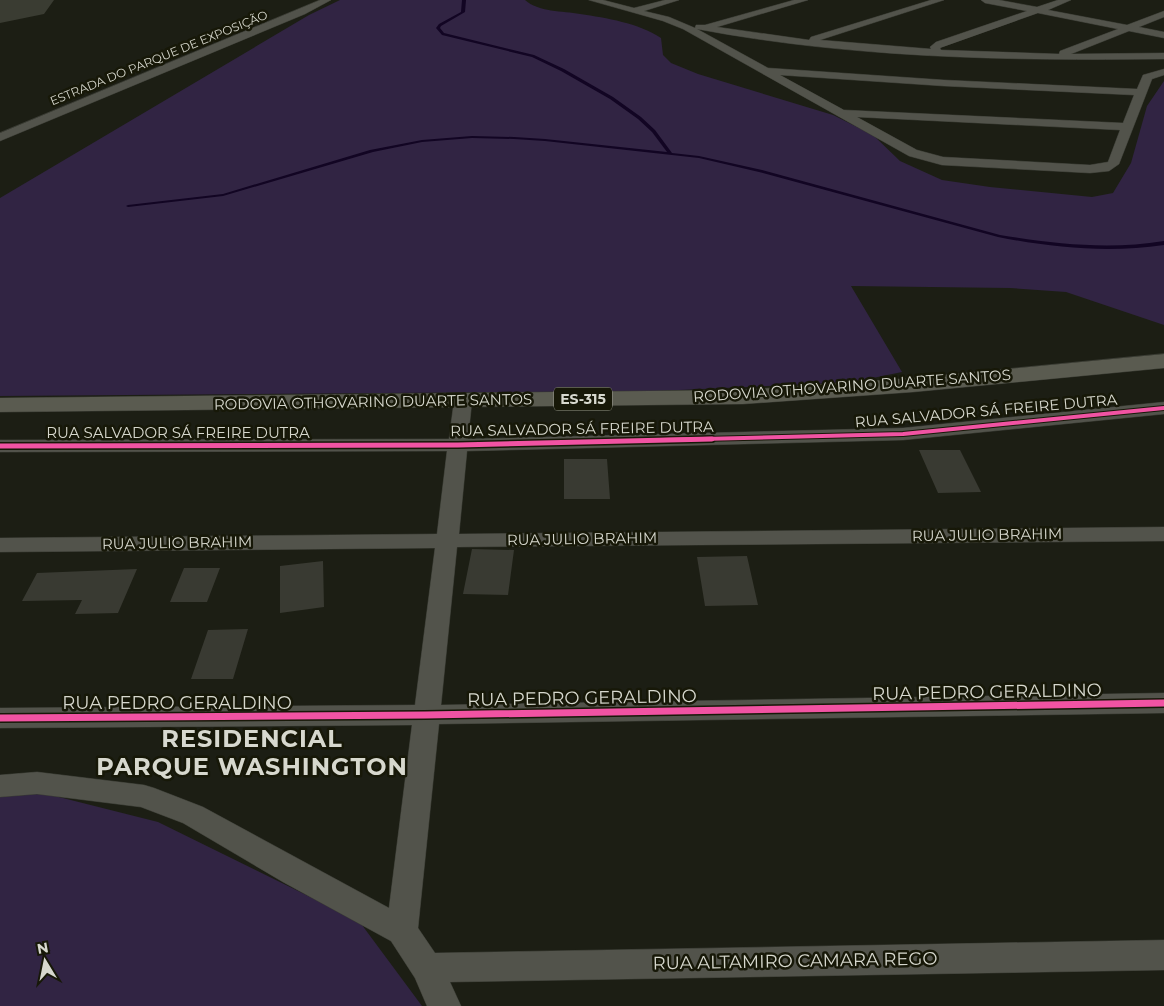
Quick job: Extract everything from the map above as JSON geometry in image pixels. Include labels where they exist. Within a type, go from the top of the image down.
[{"type":"main road","name":"RODOVIA OTHOVARINO DUARTE SANTOS","points":[[0,405],[743,397],[914,385],[1164,361]]},
{"type":"street","name":"ESTRADA DO PARQUE DE EXPOSIÇÃO","points":[[0,137],[327,0]]},
{"type":"street","points":[[592,0],[666,19],[703,32],[764,71],[913,153],[934,160],[1090,169],[1104,168],[1113,164],[1147,77],[1164,72]]},
{"type":"street","points":[[633,10],[675,0]]},
{"type":"street","points":[[703,32],[804,0]]},
{"type":"street","points":[[804,42],[940,0]]},
{"type":"street","points":[[984,0],[1164,35]]},
{"type":"street","points":[[944,83],[936,47],[938,44],[1066,0]]},
{"type":"street","points":[[1059,57],[1059,55],[1164,14]]},
{"type":"street","points":[[703,32],[727,32],[804,42],[938,53],[1059,57],[1164,56]]},
{"type":"street","points":[[1077,48],[1104,57]]},
{"type":"street","points":[[764,71],[944,83],[1141,92]]},
{"type":"street","points":[[842,114],[1127,128]]},
{"type":"street","points":[[402,932],[425,715],[448,540],[463,401]]},
{"type":"street","name":"RUA SALVADOR SÁ FREIRE DUTRA","points":[[0,446],[458,445],[903,434],[1164,408]]},
{"type":"street","name":"RUA JULIO BRAHIM","points":[[0,545],[1164,534]]},
{"type":"street","name":"RUA PEDRO GERALDINO","points":[[0,718],[425,715],[1164,704]]},
{"type":"street","points":[[0,786],[37,783],[144,796],[193,814],[294,873],[402,932],[427,968],[444,1006]]},
{"type":"street","name":"RUA ALTAMIRO CAMARA REGO","points":[[427,968],[1164,955]]},
{"type":"shaded area","points":[[340,0],[525,0],[544,9],[622,22],[642,28],[661,38],[663,55],[671,63],[698,74],[833,115],[873,135],[900,161],[942,180],[990,187],[1092,197],[1113,193],[1131,163],[1147,106],[1164,81],[1164,325],[1066,292],[1010,288],[851,286],[902,372],[863,380],[834,383],[657,391],[0,396],[0,198],[309,15]]},
{"type":"shaded area","points":[[39,792],[158,822],[359,921],[422,1006],[0,1006],[0,797]]},
{"type":"building","points":[[919,450],[960,450],[981,492],[938,493]]},
{"type":"building","points":[[564,459],[607,459],[610,499],[564,499]]},
{"type":"building","points":[[472,549],[514,550],[508,595],[463,594]]},
{"type":"building","points":[[747,556],[758,605],[705,606],[697,557]]},
{"type":"building","points":[[323,561],[324,607],[280,613],[280,566]]},
{"type":"building","points":[[184,568],[220,568],[207,602],[170,602]]},
{"type":"building","points":[[137,569],[118,613],[75,614],[82,600],[22,601],[37,573]]},
{"type":"building","points":[[248,629],[233,679],[191,679],[208,630]]},
{"type":"waterway","points":[[464,0],[463,12],[438,28],[443,34],[533,56],[563,70],[595,88],[640,118],[654,131],[670,153]]},
{"type":"waterway","points":[[128,206],[223,195],[372,151],[422,141],[472,137],[514,138],[699,157],[760,171],[1000,236],[1060,245],[1103,248],[1164,243]]},
{"type":"runway","points":[[0,3],[20,0]]},
{"type":"cycle path","points":[[0,446],[458,445],[903,434],[1164,408]]},
{"type":"cycle path","points":[[0,718],[425,715],[1164,703]]},
{"type":"district","name":"RESIDENCIAL PARQUE WASHINGTON","points":[[252,753]]}]
